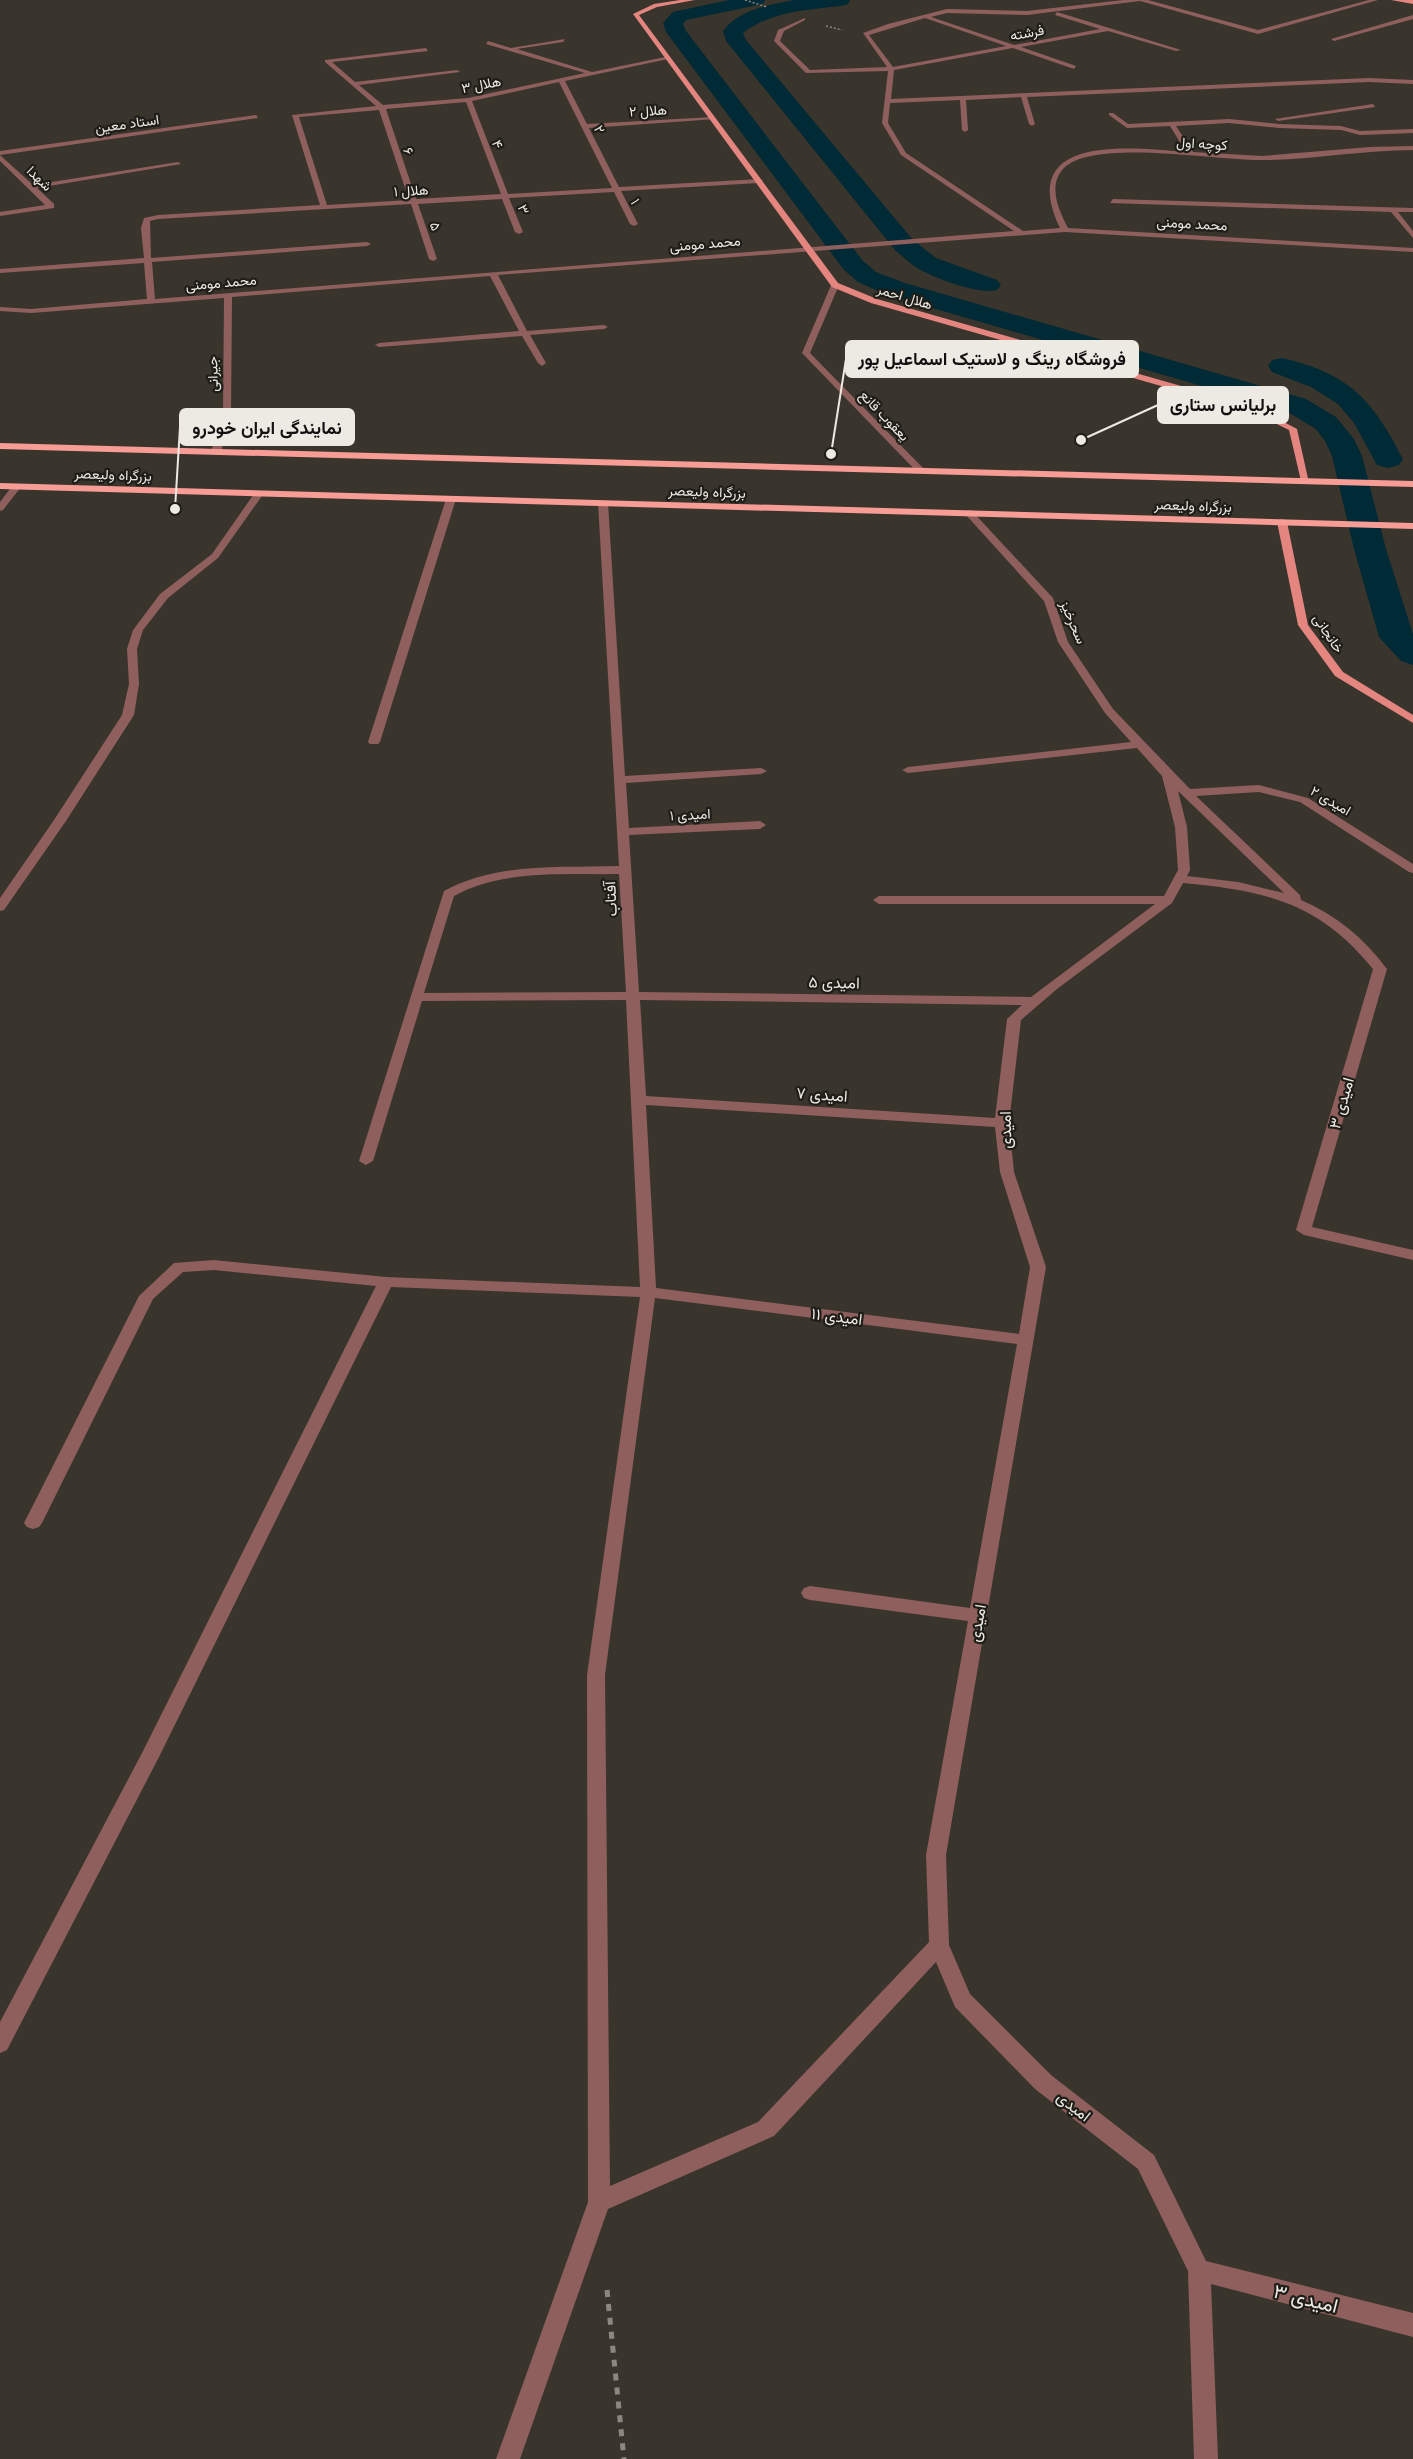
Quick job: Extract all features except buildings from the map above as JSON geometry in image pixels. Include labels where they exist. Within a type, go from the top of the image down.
[{"type":"highway","name":"بزرگراه ولیعصر","points":[[0,446],[1413,484]]},
{"type":"highway","name":"بزرگراه ولیعصر","points":[[0,486],[1413,526]]},
{"type":"main road","points":[[692,0],[657,5],[636,14],[835,285]]},
{"type":"main road","points":[[1394,0],[1413,2]]},
{"type":"main road","name":"هلال احمر","points":[[835,285],[874,301],[1255,410],[1293,429],[1306,481]]},
{"type":"main road","name":"خانجانی","points":[[1282,522],[1303,625],[1340,674],[1413,720]]},
{"type":"street","points":[[1021,233],[903,154],[885,123],[891,69],[865,34],[946,11],[1004,14],[1051,12],[1140,0],[1258,32],[1376,0]]},
{"type":"street","name":"فرشته","points":[[1051,12],[1108,29]]},
{"type":"street","points":[[924,16],[1074,67]]},
{"type":"street","points":[[1334,39],[1413,17]]},
{"type":"street","name":"فرشته","points":[[803,19],[781,30],[777,41],[808,72],[891,69],[1108,29]]},
{"type":"street","points":[[1108,29],[1178,50]]},
{"type":"street","points":[[508,49],[563,40]]},
{"type":"street","points":[[488,43],[592,73]]},
{"type":"street","points":[[382,108],[327,61],[426,50]]},
{"type":"street","name":"هلال ۳","points":[[324,207],[295,115],[468,100],[668,57]]},
{"type":"street","points":[[354,84],[457,72]]},
{"type":"street","name":"۲","points":[[561,79],[617,190]]},
{"type":"street","points":[[888,101],[1370,80],[1413,82]]},
{"type":"street","points":[[1023,94],[1032,124]]},
{"type":"street","points":[[963,98],[965,130]]},
{"type":"street","name":"۴","points":[[468,100],[505,196]]},
{"type":"street","points":[[1255,122],[1373,105]]},
{"type":"street","name":"۶","points":[[382,108],[413,202]]},
{"type":"street","points":[[1111,114],[1127,126],[1229,121],[1279,126],[1341,128],[1360,133],[1413,131]]},
{"type":"street","name":"استاد معین","points":[[0,155],[256,117]]},
{"type":"street","name":"هلال ۲","points":[[585,126],[713,119]]},
{"type":"street","points":[[1172,124],[1191,153]]},
{"type":"street","points":[[1371,147],[1380,154]]},
{"type":"street","name":"کوچه اول","points":[[1065,230],[1051,199],[1052,184],[1062,166],[1083,155],[1107,151],[1272,158],[1371,147],[1413,148]]},
{"type":"street","name":"شهدا","points":[[0,155],[51,206],[0,214]]},
{"type":"street","points":[[32,187],[178,164]]},
{"type":"street","name":"هلال ۱","points":[[151,302],[145,228],[147,220],[158,217],[759,181]]},
{"type":"street","name":"۱","points":[[617,190],[634,224]]},
{"type":"street","name":"۳","points":[[505,196],[519,232]]},
{"type":"street","points":[[1113,201],[1413,210]]},
{"type":"street","name":"۵","points":[[413,202],[433,260]]},
{"type":"street","points":[[1393,210],[1413,236]]},
{"type":"street","name":"محمد مومنی","points":[[0,309],[31,311],[808,248],[1065,230],[1413,250]]},
{"type":"street","points":[[0,271],[367,244]]},
{"type":"street","points":[[493,274],[542,363]]},
{"type":"street","name":"یعقوب قانع","points":[[835,285],[806,352],[921,471]]},
{"type":"street","name":"جیرانی","points":[[216,452],[227,413],[228,295]]},
{"type":"street","points":[[379,345],[604,327]]},
{"type":"street","points":[[0,508],[16,487]]},
{"type":"street","points":[[0,907],[60,821],[128,715],[134,684],[132,649],[138,630],[164,596],[203,568],[215,555],[259,494]]},
{"type":"street","points":[[374,742],[451,499]]},
{"type":"street","name":"آفتاب","points":[[508,2459],[599,2202],[596,1676],[648,1292],[639,1100],[603,503]]},
{"type":"street","name":"سحرخیز","points":[[969,513],[1049,600],[1063,642],[1109,711],[1168,775]]},
{"type":"street","points":[[908,770],[1139,744]]},
{"type":"street","points":[[620,780],[761,771]]},
{"type":"street","name":"امیدی ۳","points":[[1168,775],[1300,902]]},
{"type":"street","name":"امیدی","points":[[1168,775],[1181,827],[1184,870],[1168,900],[1034,1001],[1014,1019],[1002,1123],[1007,1172],[1038,1267],[936,1855],[939,1945],[962,2000],[1043,2082],[1146,2162],[1199,2270],[1206,2459]]},
{"type":"street","name":"امیدی ۲","points":[[1187,793],[1259,788],[1304,800],[1413,869]]},
{"type":"street","name":"امیدی ۱","points":[[623,832],[760,825]]},
{"type":"street","points":[[366,1161],[448,894],[459,886],[493,876],[625,870]]},
{"type":"street","name":"امیدی ۳","points":[[1179,879],[1238,884],[1300,902],[1336,923],[1368,951],[1380,969],[1304,1230],[1413,1255]]},
{"type":"street","points":[[879,900],[1168,900]]},
{"type":"street","name":"امیدی ۵","points":[[417,998],[633,996],[1034,1001]]},
{"type":"street","name":"امیدی ۷","points":[[639,1100],[1002,1123]]},
{"type":"street","name":"امیدی ۱۱","points":[[33,1523],[147,1296],[179,1268],[214,1265],[386,1282],[648,1292],[1026,1340]]},
{"type":"street","points":[[0,2043],[150,1757],[386,1282]]},
{"type":"street","points":[[810,1593],[978,1616]]},
{"type":"street","points":[[599,2202],[766,2129],[939,1945]]},
{"type":"street","name":"امیدی ۳","points":[[1199,2270],[1413,2325]]},
{"type":"path","points":[[607,2284],[624,2459]]},
{"type":"waterway","points":[[756,0],[680,16],[673,23],[676,32],[853,265],[867,277],[896,289],[1264,395],[1296,405],[1326,423],[1339,439],[1347,456],[1370,549],[1396,637],[1413,654]]},
{"type":"waterway","points":[[841,0],[798,5],[757,16],[733,31],[736,41],[904,245],[927,263],[988,285]]},
{"type":"waterway","points":[[1282,366],[1321,381],[1348,398],[1368,422],[1388,459]]},
{"type":"place","name":"برلیانس ستاری","points":[[1081,440]]},
{"type":"place","name":"فروشگاه رینگ و لاستیک اسماعیل پور","points":[[831,454]]},
{"type":"place","name":"نمایندگی ایران خودرو","points":[[175,509]]}]
